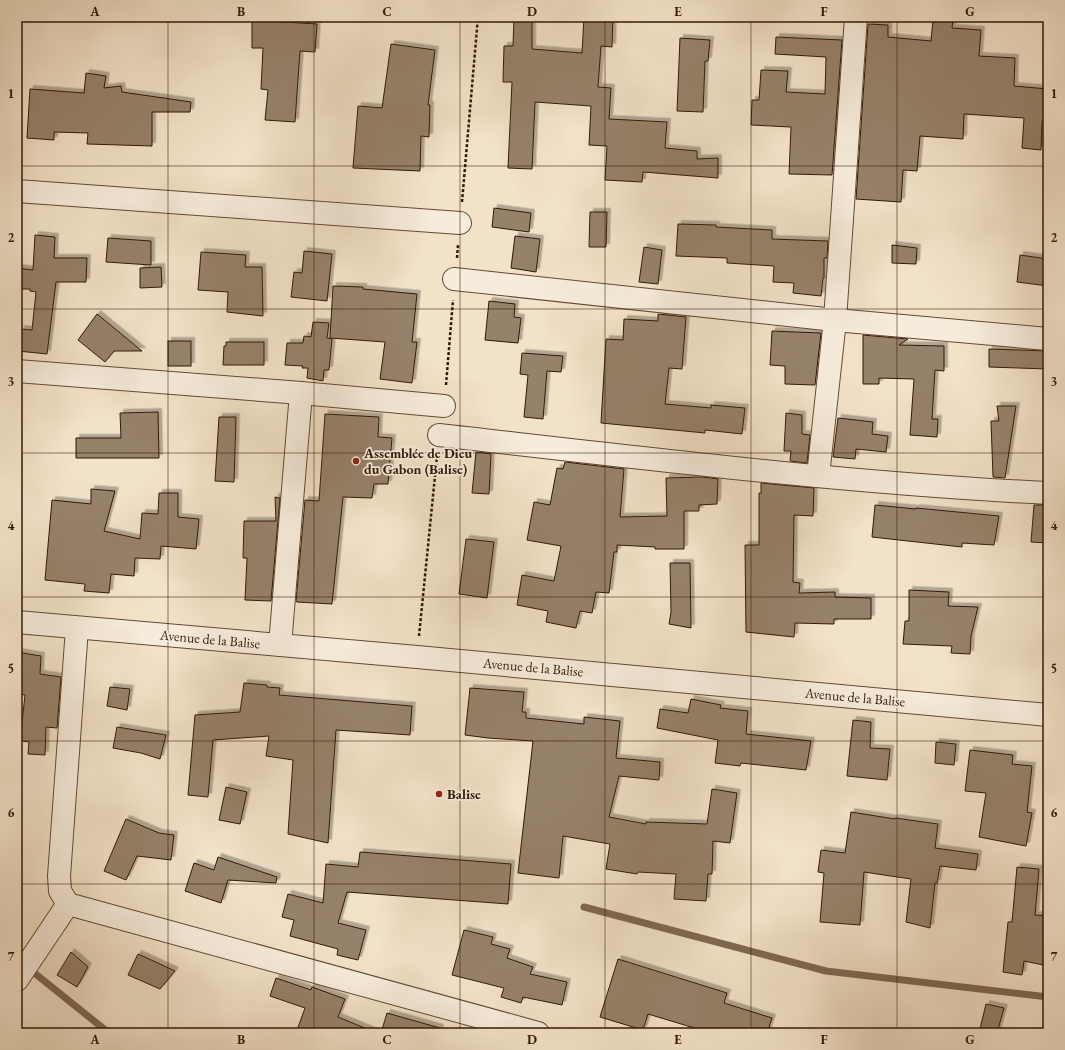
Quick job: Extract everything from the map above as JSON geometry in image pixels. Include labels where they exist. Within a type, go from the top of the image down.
[{"type":"street","points":[[818,476],[835,320],[856,17]]},
{"type":"street","points":[[17,191],[460,224]]},
{"type":"street","points":[[454,279],[835,320],[1048,339]]},
{"type":"street","points":[[17,371],[301,393],[444,406]]},
{"type":"street","points":[[280,645],[301,393]]},
{"type":"street","points":[[439,435],[818,476],[972,489],[1048,493]]},
{"type":"street","name":"Avenue de la Balise","points":[[17,622],[1048,715]]},
{"type":"street","points":[[78,628],[59,876],[60,891],[68,904],[538,1033]]},
{"type":"street","points":[[17,980],[68,904]]},
{"type":"path","points":[[444,406],[478,17]]},
{"type":"path","points":[[417,657],[439,435]]},
{"type":"building","points":[[514,17],[532,17],[532,49],[582,53],[584,17],[613,17],[612,47],[601,46],[598,87],[611,88],[609,119],[667,122],[665,148],[697,151],[697,159],[718,158],[718,178],[643,172],[642,182],[605,180],[607,146],[589,145],[591,106],[535,102],[532,169],[508,168],[512,82],[503,82],[504,46],[513,46]]},
{"type":"building","points":[[933,19],[953,20],[952,28],[981,30],[979,56],[1015,58],[1014,86],[1048,89],[1048,121],[1042,121],[1041,150],[1022,148],[1024,118],[964,114],[963,139],[920,136],[917,171],[903,170],[901,202],[856,199],[868,24],[888,25],[888,37],[931,41]]},
{"type":"building","points":[[252,20],[317,24],[315,52],[300,51],[295,122],[265,120],[268,90],[261,89],[263,48],[252,48]]},
{"type":"building","points":[[776,37],[842,40],[832,175],[789,174],[791,127],[751,125],[752,100],[759,100],[761,70],[788,71],[786,92],[825,94],[826,57],[775,54]]},
{"type":"building","points":[[680,38],[710,40],[708,61],[705,61],[703,112],[677,111]]},
{"type":"building","points":[[391,44],[435,50],[428,105],[430,105],[429,137],[421,136],[420,171],[353,168],[358,106],[382,108]]},
{"type":"building","points":[[86,73],[106,76],[104,88],[121,86],[122,92],[191,102],[190,112],[152,112],[152,146],[87,144],[88,133],[54,132],[54,140],[27,138],[30,89],[84,93]]},
{"type":"building","points":[[494,208],[531,213],[529,232],[492,227]]},
{"type":"building","points":[[590,212],[607,212],[606,247],[589,247]]},
{"type":"building","points":[[678,224],[716,225],[716,227],[772,230],[772,239],[828,241],[827,258],[824,258],[824,278],[821,296],[793,293],[794,283],[773,282],[774,266],[727,263],[727,258],[676,256]]},
{"type":"building","points":[[35,235],[55,237],[54,258],[87,258],[86,282],[56,282],[47,354],[18,351],[21,329],[32,330],[36,292],[30,291],[30,289],[17,289],[17,268],[33,270]]},
{"type":"building","points":[[515,236],[540,239],[536,272],[511,268]]},
{"type":"building","points":[[108,238],[151,241],[151,265],[106,262]]},
{"type":"building","points":[[892,245],[917,248],[916,264],[892,263]]},
{"type":"building","points":[[644,247],[662,250],[658,284],[639,282]]},
{"type":"building","points":[[304,251],[332,254],[327,301],[291,297],[294,272],[302,273]]},
{"type":"building","points":[[201,252],[246,255],[245,267],[262,267],[263,316],[227,312],[228,292],[198,290]]},
{"type":"building","points":[[1020,255],[1048,259],[1048,286],[1017,282]]},
{"type":"building","points":[[161,267],[162,287],[140,288],[140,268]]},
{"type":"building","points":[[333,286],[363,287],[363,289],[417,294],[412,342],[417,342],[412,383],[380,379],[385,342],[330,338]]},
{"type":"building","points":[[489,301],[515,304],[514,317],[521,318],[518,343],[485,340]]},
{"type":"building","points":[[97,314],[142,351],[114,351],[105,362],[78,340]]},
{"type":"building","points":[[658,314],[686,317],[682,369],[669,368],[665,404],[711,408],[711,405],[745,408],[742,434],[705,430],[705,433],[601,423],[606,339],[623,340],[624,319],[658,321]]},
{"type":"building","points":[[313,322],[329,323],[327,338],[332,339],[329,370],[324,370],[323,381],[307,378],[308,368],[302,368],[303,366],[285,365],[287,343],[303,343],[304,336],[311,337]]},
{"type":"building","points":[[772,331],[821,333],[815,385],[785,384],[785,366],[770,365]]},
{"type":"building","points":[[863,335],[908,339],[899,345],[944,346],[944,371],[935,370],[932,419],[938,419],[937,437],[910,435],[914,379],[879,378],[879,384],[863,384]]},
{"type":"building","points":[[168,341],[191,341],[191,366],[168,366]]},
{"type":"building","points":[[226,342],[264,342],[264,365],[223,365],[224,346],[226,346]]},
{"type":"building","points":[[989,349],[1048,351],[1048,369],[989,367]]},
{"type":"building","points":[[522,353],[563,356],[561,372],[547,371],[543,419],[524,417],[528,375],[520,374]]},
{"type":"building","points":[[997,406],[1016,406],[1005,478],[993,477],[991,421],[999,421]]},
{"type":"building","points":[[158,412],[159,458],[76,458],[76,438],[121,438],[120,413]]},
{"type":"building","points":[[786,413],[802,415],[802,434],[810,435],[807,463],[790,461],[791,451],[784,451]]},
{"type":"building","points":[[325,414],[379,417],[378,437],[392,438],[388,484],[374,484],[372,498],[343,497],[332,604],[296,601],[305,500],[319,501]]},
{"type":"building","points":[[219,417],[236,417],[234,482],[215,481]]},
{"type":"building","points":[[838,418],[873,422],[872,434],[888,436],[886,452],[856,449],[855,459],[833,457]]},
{"type":"building","points":[[476,452],[491,454],[489,494],[472,493]]},
{"type":"building","points":[[565,462],[624,469],[620,517],[667,516],[666,478],[703,477],[718,479],[717,504],[699,505],[699,511],[684,511],[684,549],[655,549],[655,547],[617,545],[617,552],[614,552],[609,593],[596,592],[592,613],[580,611],[576,628],[546,622],[548,611],[517,605],[522,575],[554,581],[561,546],[527,540],[534,502],[550,505],[557,468],[563,469]]},
{"type":"building","points":[[761,483],[814,488],[813,516],[794,515],[793,582],[800,583],[799,593],[835,592],[835,597],[871,598],[871,619],[834,619],[834,624],[795,623],[794,637],[746,632],[745,545],[759,545],[759,493],[761,493]]},
{"type":"building","points":[[91,489],[115,491],[104,531],[140,539],[142,513],[158,514],[159,493],[178,493],[178,517],[199,519],[196,549],[161,546],[160,559],[135,558],[134,576],[111,574],[109,593],[84,591],[85,584],[45,580],[52,500],[91,504]]},
{"type":"building","points":[[275,497],[280,498],[271,601],[245,600],[247,558],[243,558],[244,521],[276,521]]},
{"type":"building","points":[[875,505],[999,516],[994,545],[962,543],[962,547],[872,537]]},
{"type":"building","points":[[1034,505],[1048,505],[1048,543],[1031,542]]},
{"type":"building","points":[[466,539],[494,542],[487,598],[459,594]]},
{"type":"building","points":[[670,563],[690,563],[691,628],[669,624],[671,612]]},
{"type":"building","points":[[909,590],[949,592],[948,606],[978,607],[971,636],[970,654],[951,653],[952,646],[903,644],[905,621],[909,621]]},
{"type":"building","points":[[17,652],[41,656],[40,674],[61,677],[57,728],[46,727],[45,755],[28,754],[29,742],[20,741],[25,695],[17,694]]},
{"type":"building","points":[[244,683],[280,688],[279,695],[412,706],[410,735],[336,730],[328,843],[288,834],[293,760],[266,756],[269,736],[213,740],[208,797],[188,795],[195,715],[240,712]]},
{"type":"building","points":[[110,687],[130,689],[127,710],[107,706]]},
{"type":"building","points":[[470,688],[524,692],[522,712],[526,712],[526,718],[584,724],[584,717],[620,721],[616,758],[660,762],[659,780],[619,776],[609,817],[646,824],[646,822],[707,824],[712,789],[737,793],[730,843],[713,841],[712,874],[708,874],[706,901],[674,899],[676,874],[638,872],[637,874],[606,869],[610,844],[563,836],[559,878],[518,873],[533,741],[465,735]]},
{"type":"building","points":[[691,699],[721,705],[720,708],[748,711],[746,734],[811,741],[806,770],[741,763],[740,766],[715,763],[718,740],[657,728],[660,709],[688,713]]},
{"type":"building","points":[[853,720],[871,722],[870,748],[890,749],[887,780],[847,776]]},
{"type":"building","points":[[117,727],[166,735],[160,759],[141,753],[113,748]]},
{"type":"building","points":[[936,742],[956,744],[954,765],[935,763]]},
{"type":"building","points":[[970,750],[1013,755],[1012,764],[1032,766],[1027,812],[1032,813],[1026,846],[979,837],[986,793],[965,791]]},
{"type":"building","points":[[226,787],[247,792],[240,824],[219,820]]},
{"type":"building","points":[[851,812],[938,824],[935,848],[978,854],[976,870],[940,866],[937,883],[935,883],[930,928],[906,922],[911,879],[864,872],[860,925],[820,922],[824,873],[818,872],[821,850],[845,853]]},
{"type":"building","points":[[126,819],[159,833],[174,835],[171,860],[137,856],[126,880],[104,871]]},
{"type":"building","points":[[360,852],[511,864],[508,904],[347,892],[338,923],[366,930],[358,960],[337,955],[338,949],[290,936],[294,920],[282,917],[288,894],[323,903],[326,864],[358,867]]},
{"type":"building","points":[[218,857],[277,877],[276,883],[228,880],[221,903],[185,891],[194,863],[214,870]]},
{"type":"building","points":[[1017,867],[1039,869],[1035,915],[1048,916],[1048,966],[1024,961],[1022,975],[1003,972],[1008,922],[1012,922]]},
{"type":"building","points":[[464,930],[493,937],[491,944],[510,949],[507,958],[533,967],[530,974],[567,982],[562,1005],[523,997],[521,1003],[501,997],[504,988],[452,975]]},
{"type":"building","points":[[71,952],[88,967],[77,987],[57,975]]},
{"type":"building","points":[[138,954],[175,971],[160,989],[128,975]]},
{"type":"building","points":[[618,959],[727,993],[724,1003],[772,1018],[767,1033],[711,1033],[648,1014],[643,1030],[600,1017]]},
{"type":"building","points":[[276,978],[311,990],[312,987],[345,999],[338,1017],[377,1033],[296,1033],[305,1008],[270,996]]},
{"type":"building","points":[[986,1004],[1004,1008],[997,1033],[979,1033]]},
{"type":"building","points":[[387,1013],[440,1028],[439,1033],[381,1033]]},
{"type":"waterway","points":[[584,907],[826,971],[1048,997]]},
{"type":"waterway","points":[[17,959],[109,1033]]},
{"type":"place","name":"Assemblée de Dieu du Gabon (Balise)","points":[[356,461]]},
{"type":"place","name":"Balise","points":[[439,794]]}]
